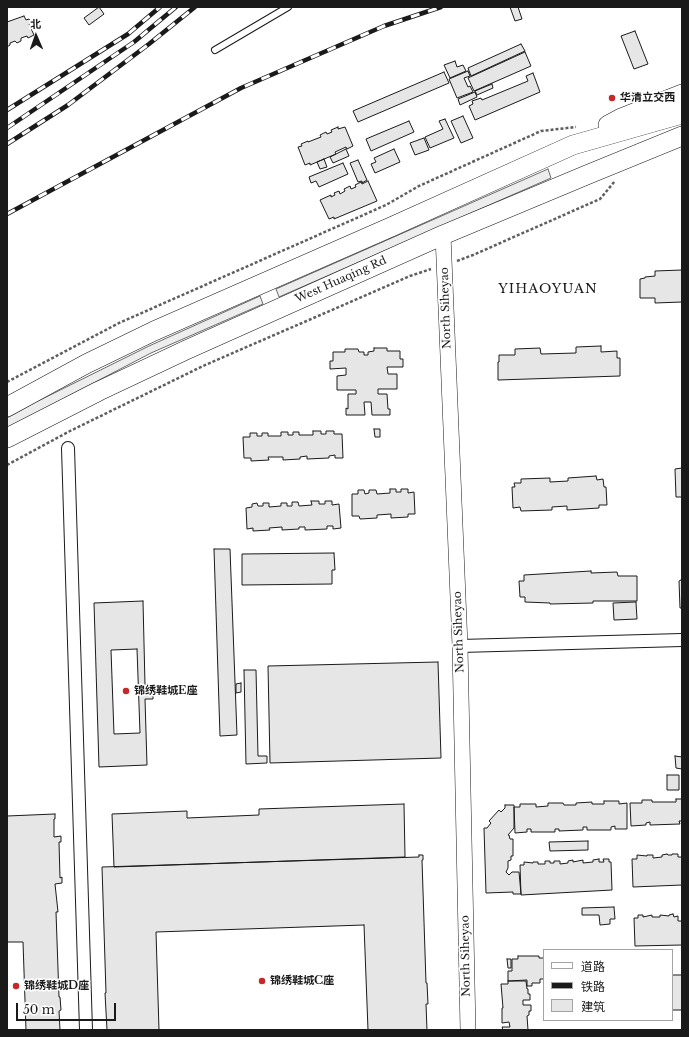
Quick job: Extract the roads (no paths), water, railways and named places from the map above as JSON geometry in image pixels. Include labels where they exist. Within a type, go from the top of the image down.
[{"type":"main road","points":[[7,407],[86,364],[154,331],[573,145],[621,118],[682,94]]},
{"type":"main road","points":[[573,145],[682,114]]},
{"type":"main road","name":"West Huaqing Rd","points":[[7,438],[99,391],[186,350],[443,234],[682,136]]},
{"type":"main road","points":[[588,174],[641,164],[682,149]]},
{"type":"street","name":"North Siheyao","points":[[443,234],[460,646],[468,1030]]},
{"type":"street","points":[[68,448],[86,1030]]},
{"type":"street","points":[[460,646],[682,640]]},
{"type":"lane","points":[[215,50],[288,7]]},
{"type":"railway","points":[[7,110],[128,34],[160,7]]},
{"type":"railway","points":[[7,128],[134,42],[176,7]]},
{"type":"railway","points":[[7,144],[68,105],[195,7]]},
{"type":"railway","points":[[7,214],[241,88],[384,26],[441,7]]},
{"type":"place","name":"华清立交西","points":[[612,98]]},
{"type":"place","name":"锦绣鞋城E座","points":[[126,691]]},
{"type":"place","name":"锦绣鞋城C座","points":[[262,981]]},
{"type":"place","name":"锦绣鞋城D座","points":[[16,986]]},
{"type":"district","name":"YIHAOYUAN","points":[[548,289]]}]
